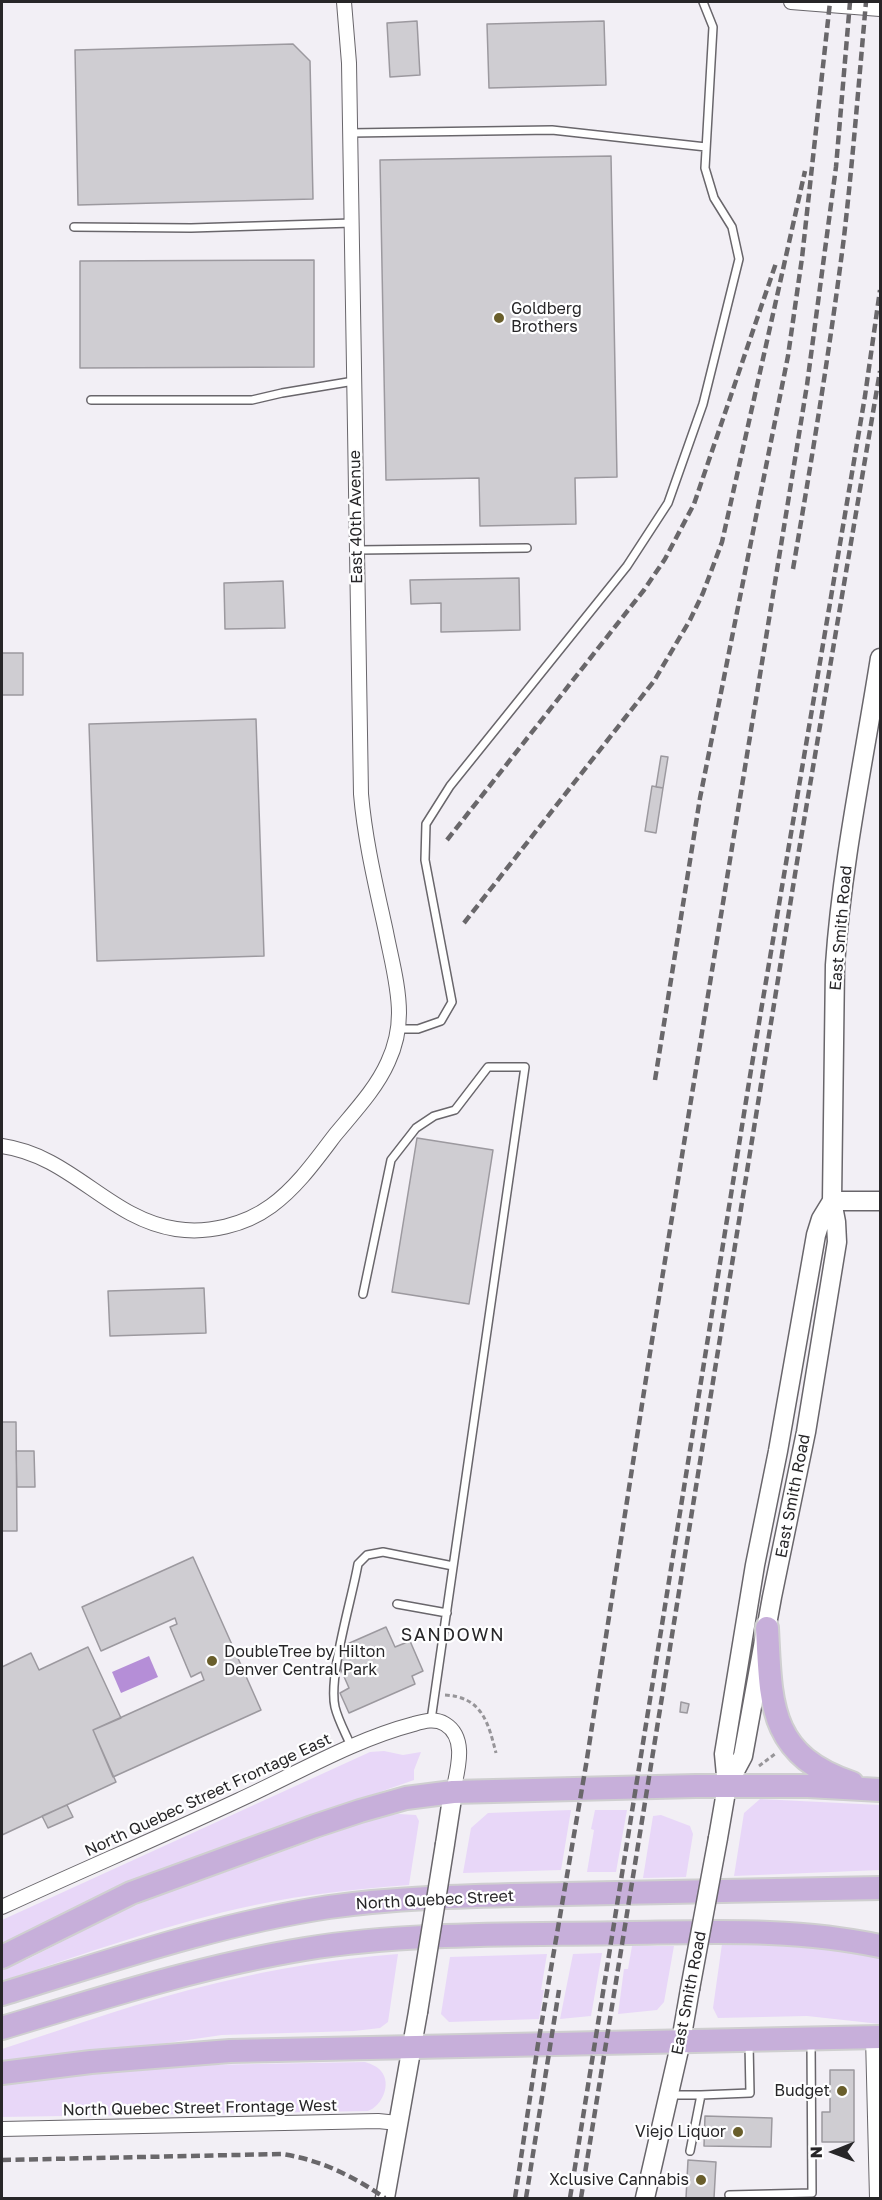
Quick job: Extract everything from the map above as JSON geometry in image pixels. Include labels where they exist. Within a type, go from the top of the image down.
[{"type":"main road","points":[[767,1628],[772,1702],[782,1730],[792,1744],[814,1765],[840,1779],[875,1790]]},
{"type":"main road","points":[[2,1957],[112,1901],[206,1864],[389,1802],[453,1792],[727,1786],[875,1790]]},
{"type":"main road","name":"North Quebec Street","points":[[2,1994],[205,1933],[279,1916],[348,1905],[405,1899],[494,1896],[880,1888]]},
{"type":"main road","points":[[2,2028],[208,1969],[305,1949],[377,1940],[737,1931],[804,1934],[880,1946]]},
{"type":"main road","points":[[2,2073],[91,2062],[230,2051],[877,2037]]},
{"type":"street","name":"East 40th Avenue","points":[[2,1146],[20,1149],[52,1162],[75,1175],[119,1208],[149,1222],[188,1230],[218,1228],[232,1224],[270,1207],[296,1184],[376,1085],[388,1062],[398,1029],[399,1013],[394,970],[367,844],[362,802],[348,38],[344,2]]},
{"type":"street","points":[[792,2],[880,9]]},
{"type":"street","name":"East Smith Road","points":[[727,1786],[743,1756],[802,1454],[837,1242],[832,1201],[835,965],[839,918],[880,658]]},
{"type":"street","points":[[832,1201],[880,1201]]},
{"type":"street","name":"East Smith Road","points":[[645,2199],[681,2040],[718,1838],[727,1786],[724,1754],[755,1565],[778,1451],[816,1235],[821,1219],[832,1201]]},
{"type":"street","points":[[385,2199],[459,1763],[456,1736],[444,1723],[431,1720]]},
{"type":"street","name":"North Quebec Street Frontage East","points":[[2,1907],[240,1800],[351,1747],[402,1727],[431,1720]]},
{"type":"street","points":[[877,2037],[877,2199]]},
{"type":"street","name":"North Quebec Street Frontage West","points":[[2,2129],[378,2121],[398,2123]]},
{"type":"lane","points":[[398,1029],[418,1029],[441,1021],[452,1002],[425,860],[426,824],[450,786],[627,566],[668,503],[703,404],[739,259],[732,227],[714,198],[705,168],[713,27],[703,2]]},
{"type":"lane","points":[[350,133],[552,130],[706,147]]},
{"type":"lane","points":[[74,227],[190,228],[352,223]]},
{"type":"lane","points":[[91,400],[252,400],[354,381]]},
{"type":"lane","points":[[357,550],[527,548]]},
{"type":"lane","points":[[363,1294],[391,1160],[416,1128],[434,1116],[455,1110],[488,1067],[525,1067],[431,1720]]},
{"type":"lane","points":[[351,1747],[335,1707],[334,1696],[337,1668],[358,1564],[367,1555],[383,1552],[453,1566]]},
{"type":"lane","points":[[397,1604],[447,1613]]},
{"type":"lane","points":[[729,2195],[813,2193],[811,2038]]},
{"type":"lane","points":[[669,2095],[750,2093],[749,2039]]},
{"type":"lane","points":[[690,2151],[701,2095]]},
{"type":"path","points":[[435,1694],[456,1695],[478,1707],[486,1720],[496,1753]]},
{"type":"path","points":[[755,1769],[779,1751]]},
{"type":"shaded area","points":[[149,1656],[158,1677],[121,1693],[112,1672]]},
{"type":"shaded area","points":[[384,1751],[403,1755],[421,1752],[414,1770],[414,1780],[258,1839],[2,1950],[2,1920],[370,1752]]},
{"type":"shaded area","points":[[760,1799],[880,1805],[880,1870],[734,1876],[744,1813]]},
{"type":"shaded area","points":[[571,1810],[561,1870],[463,1873],[471,1828],[488,1813]]},
{"type":"shaded area","points":[[595,1810],[627,1810],[616,1872],[587,1872]]},
{"type":"shaded area","points":[[384,1815],[416,1815],[419,1821],[409,1885],[313,1895],[223,1912],[127,1940],[2,1981],[2,1969],[28,1959],[115,1914],[153,1898]]},
{"type":"shaded area","points":[[661,1815],[690,1826],[693,1834],[686,1877],[643,1878],[653,1816]]},
{"type":"shaded area","points":[[722,1944],[802,1947],[880,1958],[880,2024],[807,2016],[718,2018],[713,2008]]},
{"type":"shaded area","points":[[632,1946],[674,1946],[664,2002],[657,2010],[618,2014],[624,1969],[628,1969]]},
{"type":"shaded area","points":[[602,1953],[591,2016],[560,2019],[573,1954]]},
{"type":"shaded area","points":[[398,1954],[388,2022],[380,2028],[354,2031],[222,2035],[2,2067],[2,2049],[163,1997],[285,1969],[330,1961]]},
{"type":"shaded area","points":[[547,1954],[539,2019],[449,2022],[441,2014],[450,1957]]},
{"type":"shaded area","points":[[365,2062],[379,2069],[386,2082],[381,2100],[368,2111],[2,2117],[2,2079],[150,2066]]},
{"type":"building","points":[[417,21],[420,75],[390,77],[387,23]]},
{"type":"building","points":[[604,21],[606,85],[489,88],[487,24]]},
{"type":"building","points":[[293,44],[310,61],[313,199],[78,205],[75,50]]},
{"type":"building","name":"Goldberg Brothers","points":[[611,156],[617,477],[575,478],[576,524],[480,526],[479,478],[386,480],[380,160]]},
{"type":"building","points":[[314,260],[314,367],[80,368],[80,261]]},
{"type":"building","points":[[519,578],[520,630],[441,632],[441,603],[411,604],[410,580]]},
{"type":"building","points":[[283,581],[285,628],[225,629],[224,583]]},
{"type":"building","points":[[2,653],[23,653],[23,695],[2,695]]},
{"type":"building","points":[[256,719],[264,956],[97,961],[89,724]]},
{"type":"building","points":[[661,756],[668,757],[663,788],[656,787]]},
{"type":"building","points":[[652,786],[663,788],[656,833],[645,831]]},
{"type":"building","points":[[417,1138],[493,1150],[469,1304],[392,1292]]},
{"type":"building","points":[[204,1288],[206,1333],[110,1336],[108,1291]]},
{"type":"building","points":[[2,1422],[16,1422],[17,1531],[2,1531]]},
{"type":"building","points":[[16,1451],[34,1451],[35,1487],[17,1487]]},
{"type":"building","name":"DoubleTree by Hilton Denver Central Park","points":[[193,1557],[261,1710],[113,1777],[93,1730],[204,1680],[201,1672],[191,1677],[170,1627],[177,1624],[175,1618],[101,1651],[82,1607]]},
{"type":"building","points":[[386,1627],[395,1647],[410,1641],[423,1671],[412,1676],[415,1684],[349,1713],[340,1693],[349,1688],[339,1665],[345,1645]]},
{"type":"building","points":[[88,1647],[121,1718],[93,1730],[116,1782],[2,1835],[2,1667],[31,1653],[39,1670]]},
{"type":"building","points":[[681,1702],[689,1704],[687,1713],[680,1712]]},
{"type":"building","points":[[67,1805],[73,1817],[48,1828],[42,1816]]},
{"type":"building","name":"Budget","points":[[830,2070],[854,2070],[854,2142],[822,2142],[822,2112],[830,2112]]},
{"type":"building","name":"Viejo Liquor","points":[[705,2116],[772,2118],[771,2147],[704,2146]]},
{"type":"building","name":"Xclusive Cannabis","points":[[688,2160],[716,2162],[714,2198],[686,2198]]},
{"type":"railway","points":[[655,1080],[700,798],[788,356],[802,258],[830,2]]},
{"type":"railway","points":[[515,2198],[807,385],[836,167],[850,2]]},
{"type":"railway","points":[[793,569],[844,237],[866,2]]},
{"type":"railway","points":[[464,923],[654,681],[703,593],[722,542],[805,171]]},
{"type":"railway","points":[[447,840],[644,590],[665,559],[694,504],[776,263]]},
{"type":"railway","points":[[570,2198],[751,1070],[865,396],[880,290]]},
{"type":"railway","points":[[581,2198],[797,862],[880,371]]},
{"type":"railway","points":[[526,2198],[559,1990]]},
{"type":"railway","points":[[2,2160],[282,2154],[310,2160],[336,2170],[385,2198]]},
{"type":"place","name":"Goldberg Brothers","points":[[499,318]]},
{"type":"place","name":"DoubleTree by Hilton Denver Central Park","points":[[212,1661]]},
{"type":"place","name":"Budget","points":[[842,2091]]},
{"type":"place","name":"Viejo Liquor","points":[[738,2132]]},
{"type":"place","name":"Xclusive Cannabis","points":[[701,2180]]},
{"type":"district","name":"SANDOWN","points":[[453,1635]]}]
